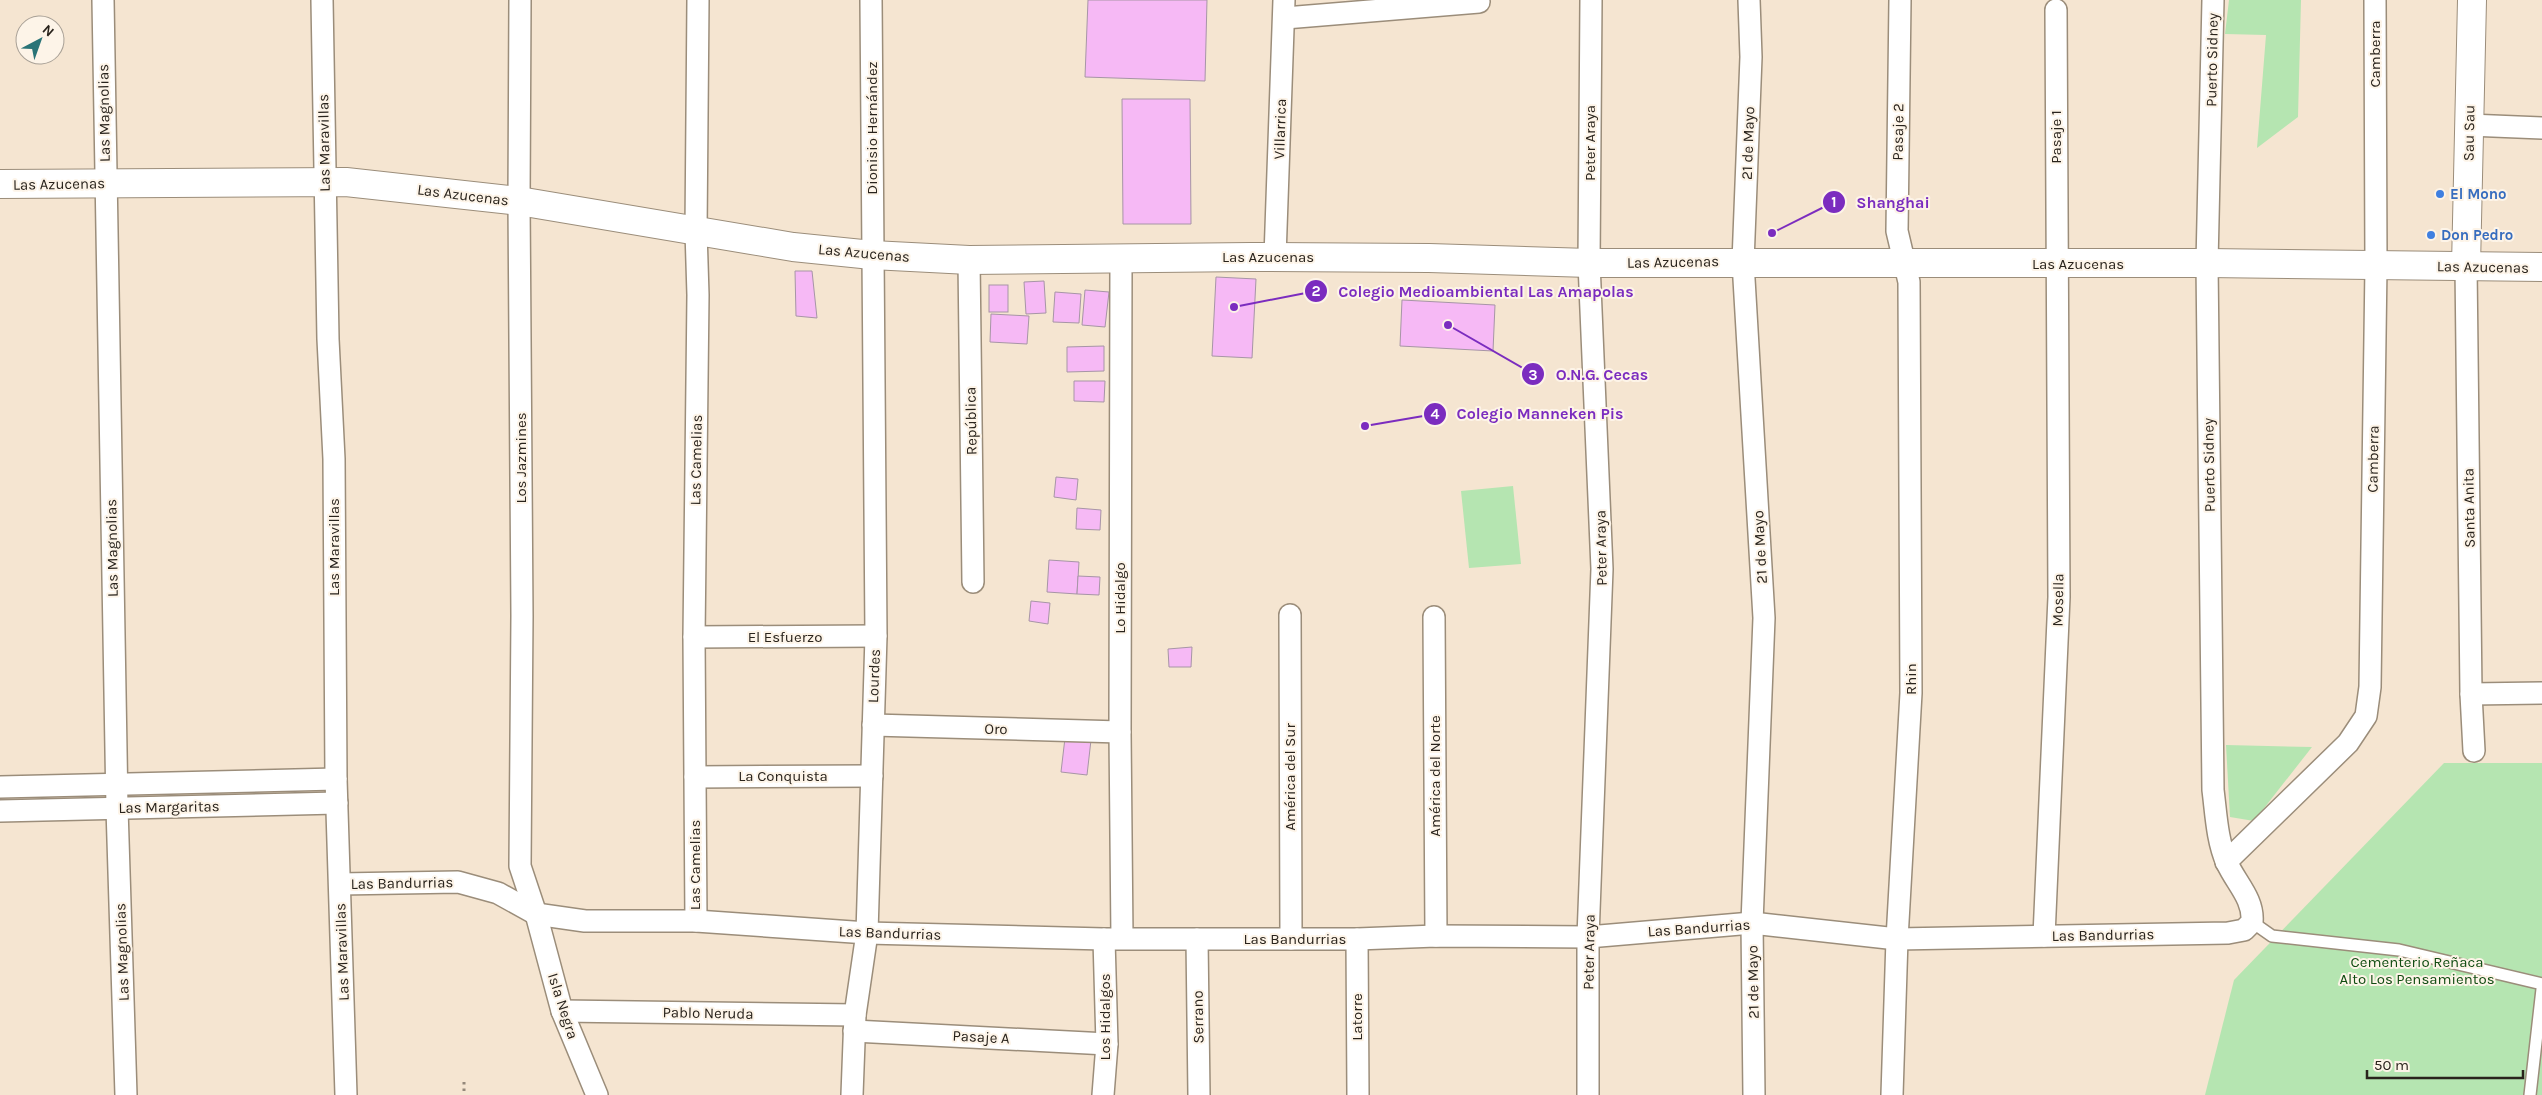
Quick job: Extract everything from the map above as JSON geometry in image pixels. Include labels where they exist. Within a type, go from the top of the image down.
[{"type":"street","name":"Las Magnolias","points":[[102,0],[116,785],[126,1095]]},
{"type":"street","name":"Las Maravillas","points":[[322,0],[328,340],[334,459],[336,778],[346,1095]]},
{"type":"street","name":"Los Jazmines","points":[[520,0],[519,201],[522,606],[520,866],[536,914]]},
{"type":"street","name":"Las Camelias","points":[[696,921],[694,637],[698,295],[696,231],[698,0]]},
{"type":"street","name":"Dionisio Hernández","points":[[871,0],[872,255]]},
{"type":"street","name":"Peter Araya","points":[[1588,1095],[1588,937],[1602,569],[1589,263],[1591,0]]},
{"type":"street","name":"21 de Mayo","points":[[1749,0],[1751,58],[1743,262],[1764,618],[1752,924],[1754,1095]]},
{"type":"street","name":"Pasaje 2","points":[[1900,0],[1897,230],[1906,263]]},
{"type":"street","name":"Puerto Sidney","points":[[2213,0],[2207,263],[2213,790],[2217,822],[2226,862],[2251,906],[2252,922]]},
{"type":"street","name":"Camberra","points":[[2226,862],[2348,743],[2366,716],[2370,687],[2376,266],[2374,0]]},
{"type":"street","name":"Sau Sau","points":[[2466,266],[2472,0]]},
{"type":"street","points":[[1284,9],[1479,2]]},
{"type":"street","name":"Villarrica","points":[[1276,258],[1284,9]]},
{"type":"street","name":"Pasaje 1","points":[[2056,10],[2056,264]]},
{"type":"street","points":[[2469,126],[2542,128]]},
{"type":"street","name":"Las Azucenas","points":[[0,184],[324,181],[519,201],[793,247],[872,255],[970,260],[1429,258],[1589,263],[2207,263],[2542,267]]},
{"type":"street","name":"Lourdes","points":[[852,1095],[854,1023],[867,933],[876,636],[872,255]]},
{"type":"street","name":"Lo Hidalgo","points":[[1113,938],[1120,732],[1121,258]]},
{"type":"street","name":"República","points":[[970,260],[973,582]]},
{"type":"street","name":"Rhin","points":[[1892,1095],[1911,692],[1909,282],[1906,263]]},
{"type":"street","name":"Mosella","points":[[2044,936],[2058,597],[2056,264]]},
{"type":"street","name":"Santa Anita","points":[[2466,266],[2471,694],[2474,751]]},
{"type":"street","name":"América del Sur","points":[[1290,615],[1291,939]]},
{"type":"street","name":"América del Norte","points":[[1434,617],[1436,936]]},
{"type":"street","name":"El Esfuerzo","points":[[694,637],[876,636]]},
{"type":"street","points":[[2471,694],[2542,693]]},
{"type":"street","name":"Oro","points":[[873,725],[1120,732]]},
{"type":"street","name":"La Conquista","points":[[695,777],[872,776]]},
{"type":"street","name":"Las Margaritas","points":[[0,787],[336,778]]},
{"type":"street","name":"Las Margaritas","points":[[0,811],[337,803]]},
{"type":"street","name":"Las Bandurrias","points":[[340,884],[458,882],[498,893],[536,914],[585,921],[696,921],[867,933],[1113,938],[1357,939],[1436,936],[1588,937],[1752,924],[1898,940],[2228,933],[2244,930],[2252,922]]},
{"type":"street","name":"Isla Negra","points":[[536,914],[562,1011],[597,1095]]},
{"type":"street","name":"Los Hidalgos","points":[[1103,1095],[1113,938]]},
{"type":"street","name":"Serrano","points":[[1197,939],[1199,1095]]},
{"type":"street","name":"Latorre","points":[[1357,939],[1358,1095]]},
{"type":"street","name":"Pablo Neruda","points":[[562,1011],[854,1023]]},
{"type":"street","name":"Pasaje A","points":[[854,1023],[1107,1044]]},
{"type":"lane","points":[[2252,922],[2272,936],[2399,950],[2542,984]]},
{"type":"lane","points":[[2530,1095],[2542,988]]},
{"type":"path","points":[[464,1082],[464,1095]]},
{"type":"green space","points":[[2229,0],[2301,0],[2298,117],[2257,148],[2266,35],[2225,34]]},
{"type":"green space","points":[[1513,486],[1521,564],[1469,568],[1461,491]]},
{"type":"green space","points":[[2226,745],[2312,747],[2254,821],[2230,817]]},
{"type":"green space","name":"Cementerio Reñaca Alto Los Pensamientos","points":[[2444,763],[2542,763],[2542,1095],[2205,1095],[2234,980]]},
{"type":"building","points":[[1088,0],[1207,0],[1205,81],[1085,77]]},
{"type":"building","points":[[1122,99],[1190,99],[1191,224],[1123,224]]},
{"type":"building","points":[[795,271],[812,271],[817,318],[796,316]]},
{"type":"building","points":[[1216,277],[1256,279],[1252,358],[1212,356]]},
{"type":"building","points":[[1044,281],[1046,313],[1026,314],[1024,282]]},
{"type":"building","points":[[989,285],[1008,285],[1008,312],[989,312]]},
{"type":"building","points":[[1085,290],[1109,292],[1105,327],[1082,325]]},
{"type":"building","points":[[1055,292],[1081,294],[1079,323],[1053,322]]},
{"type":"building","points":[[1402,300],[1495,305],[1493,351],[1400,346]]},
{"type":"building","points":[[991,314],[1029,316],[1027,344],[990,342]]},
{"type":"building","points":[[1104,346],[1104,371],[1067,372],[1067,347]]},
{"type":"building","points":[[1074,381],[1105,381],[1104,402],[1074,401]]},
{"type":"building","points":[[1056,477],[1078,479],[1076,500],[1054,497]]},
{"type":"building","points":[[1077,508],[1101,510],[1100,530],[1076,529]]},
{"type":"building","points":[[1049,560],[1079,562],[1077,594],[1047,592]]},
{"type":"building","points":[[1078,576],[1100,577],[1099,595],[1077,594]]},
{"type":"building","points":[[1031,601],[1050,603],[1048,624],[1029,621]]},
{"type":"building","points":[[1192,647],[1191,667],[1169,667],[1168,649]]},
{"type":"building","points":[[1065,738],[1091,740],[1087,775],[1061,772]]},
{"type":"place","name":"El Mono","points":[[2440,194]]},
{"type":"place","name":"Shanghai","points":[[1772,233]]},
{"type":"place","name":"Don Pedro","points":[[2431,235]]},
{"type":"place","name":"Colegio Medioambiental Las Amapolas","points":[[1234,307]]},
{"type":"place","name":"O.N.G. Cecas","points":[[1448,325]]},
{"type":"place","name":"Colegio Manneken Pis","points":[[1365,426]]}]
